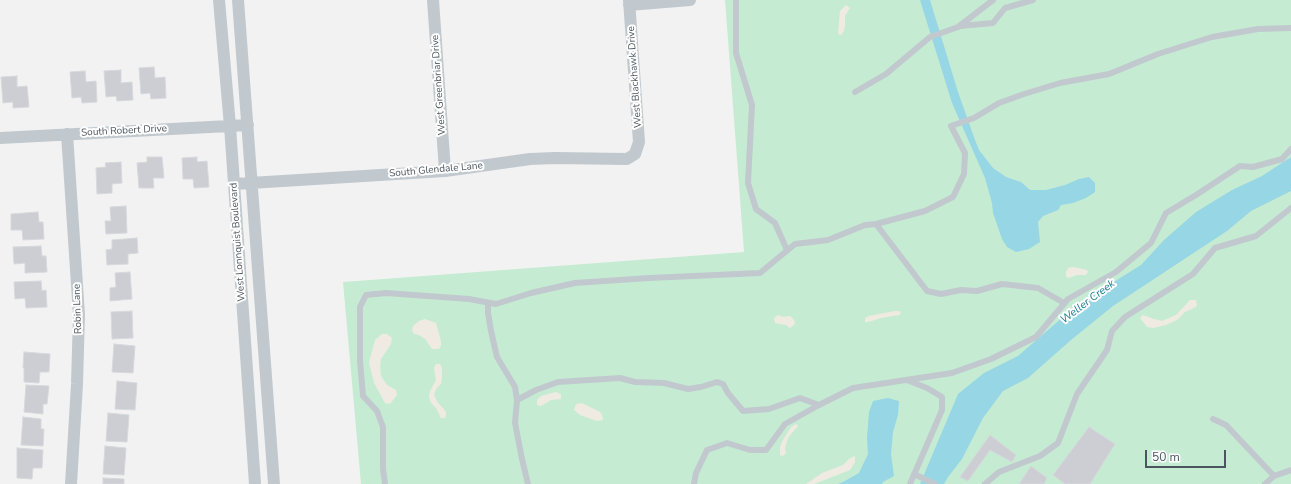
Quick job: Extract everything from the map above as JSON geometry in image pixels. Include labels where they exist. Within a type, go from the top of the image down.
[{"type":"street","name":"West Lonnquist Boulevard","points":[[219,0],[230,126],[255,484]]},
{"type":"street","name":"West Lonnquist Boulevard","points":[[238,0],[274,484]]},
{"type":"street","name":"West Greenbriar Drive","points":[[433,0],[445,171]]},
{"type":"street","points":[[629,2],[690,0]]},
{"type":"street","name":"West Blackhawk Drive","points":[[629,2],[639,142],[635,154]]},
{"type":"street","name":"South Robert Drive","points":[[0,138],[248,125]]},
{"type":"street","name":"Robin Lane","points":[[68,134],[79,315],[78,384],[71,484]]},
{"type":"street","name":"South Glendale Lane","points":[[234,184],[445,171],[530,159],[627,159],[635,154]]},
{"type":"lane","points":[[736,0],[736,53],[752,105],[748,184],[756,209],[775,223],[787,250]]},
{"type":"lane","points":[[855,92],[886,74],[930,37],[958,27],[993,0]]},
{"type":"lane","points":[[958,27],[993,23],[1004,8],[1033,0]]},
{"type":"lane","points":[[384,484],[383,427],[376,411],[363,396],[360,361],[360,307],[366,295],[386,294],[469,299],[496,304],[531,293],[575,283],[760,273],[795,244],[828,240],[865,225],[876,224],[925,211],[953,197],[964,174],[965,153],[951,126],[974,118],[999,103],[1060,83],[1109,74],[1158,54],[1212,37],[1258,29],[1291,28]]},
{"type":"lane","points":[[694,484],[696,473],[707,450],[727,443],[750,450],[766,450],[785,424],[819,404],[853,388],[952,373],[991,359],[1036,337],[1064,302],[1116,272],[1151,243],[1166,213],[1240,166],[1253,167],[1282,159],[1291,149]]},
{"type":"lane","points":[[985,484],[999,472],[1040,456],[1058,443],[1077,394],[1107,350],[1112,331],[1125,317],[1193,274],[1215,248],[1256,236],[1291,208]]},
{"type":"lane","points":[[876,224],[927,291],[941,294],[961,290],[977,291],[1002,284],[1038,288],[1064,302]]},
{"type":"lane","points":[[488,302],[488,313],[497,357],[515,387],[517,400],[515,423],[528,484]]},
{"type":"lane","points":[[517,400],[536,390],[558,382],[620,378],[635,382],[664,383],[688,389],[717,382],[723,384],[728,393],[743,411],[769,409],[800,398],[819,404]]},
{"type":"lane","points":[[905,380],[928,388],[942,397],[942,410],[910,484]]},
{"type":"lane","points":[[1213,419],[1226,425],[1274,476]]},
{"type":"lane","points":[[1265,484],[1274,476],[1291,470]]},
{"type":"lane","points":[[914,474],[935,484]]},
{"type":"green space","points":[[725,0],[1291,0],[1291,484],[361,484],[343,282],[744,252]]},
{"type":"sand","points":[[846,5],[850,8],[845,16],[844,31],[841,35],[838,34],[840,11]]},
{"type":"sand","points":[[1073,267],[1087,270],[1088,272],[1086,275],[1077,275],[1068,278],[1066,276],[1066,272],[1068,268]]},
{"type":"sand","points":[[1190,300],[1196,300],[1196,307],[1185,312],[1177,320],[1166,325],[1153,328],[1147,327],[1140,318],[1143,315],[1162,321],[1176,315]]},
{"type":"sand","points":[[899,311],[901,313],[899,315],[865,322],[865,318],[869,316]]},
{"type":"sand","points":[[778,315],[783,317],[790,316],[794,320],[795,324],[790,328],[786,325],[775,323],[774,318]]},
{"type":"sand","points":[[425,319],[436,323],[441,341],[441,346],[439,349],[432,349],[425,339],[414,334],[412,330],[413,326],[419,321]]},
{"type":"sand","points":[[382,334],[387,334],[392,338],[391,344],[381,359],[380,367],[381,376],[387,385],[396,390],[397,395],[390,404],[385,403],[374,383],[369,362],[375,340]]},
{"type":"sand","points":[[436,364],[440,364],[442,368],[442,377],[441,384],[436,389],[434,395],[438,403],[446,412],[445,418],[441,418],[436,408],[431,403],[429,397],[430,391],[436,380],[434,368]]},
{"type":"sand","points":[[556,392],[561,394],[561,399],[551,400],[541,406],[537,405],[537,400],[541,396]]},
{"type":"sand","points":[[582,403],[600,412],[603,420],[597,421],[580,415],[574,410],[576,404]]},
{"type":"sand","points":[[796,424],[798,426],[788,438],[785,448],[786,453],[783,456],[780,455],[780,447],[783,440],[791,427]]},
{"type":"sand","points":[[855,456],[855,462],[850,470],[814,484],[806,484],[822,473],[843,465],[850,458]]},
{"type":"water","points":[[920,0],[930,0],[958,92],[975,140],[979,150],[993,168],[1006,177],[1021,182],[1030,190],[1046,190],[1089,177],[1095,183],[1095,192],[1086,198],[1073,203],[1061,205],[1058,210],[1043,216],[1038,222],[1040,242],[1029,249],[1016,252],[1007,247],[1002,239],[993,213],[992,203],[985,178],[952,103]]},
{"type":"water","name":"Weller Creek","points":[[1291,157],[1291,191],[1251,211],[1227,231],[1113,306],[1071,340],[1028,378],[1003,391],[983,418],[962,459],[944,484],[920,484],[958,394],[984,373],[1018,356],[1063,317],[1096,293],[1141,265],[1164,240],[1196,212],[1232,190],[1262,176]]},
{"type":"water","points":[[888,398],[899,401],[898,415],[893,432],[891,454],[894,476],[882,484],[838,484],[859,473],[868,454],[867,438],[869,412],[873,401]]},
{"type":"building","points":[[154,67],[155,78],[165,77],[166,98],[151,99],[150,93],[141,94],[139,68]]},
{"type":"building","points":[[121,70],[121,83],[132,82],[133,100],[117,101],[116,96],[106,97],[104,71]]},
{"type":"building","points":[[85,71],[86,82],[96,81],[97,102],[82,103],[81,97],[72,98],[70,72]]},
{"type":"building","points":[[17,76],[17,87],[27,86],[29,107],[13,108],[13,102],[3,103],[1,77]]},
{"type":"building","points":[[147,157],[162,157],[164,178],[153,178],[154,188],[139,188],[137,163],[147,162]]},
{"type":"building","points":[[197,157],[197,162],[207,161],[209,187],[194,188],[193,179],[183,179],[182,158]]},
{"type":"building","points":[[121,162],[122,183],[112,184],[112,193],[97,194],[96,168],[106,167],[105,163]]},
{"type":"building","points":[[126,206],[127,233],[106,234],[105,221],[111,221],[110,207]]},
{"type":"building","points":[[38,212],[39,222],[43,222],[44,239],[23,240],[22,230],[11,230],[11,214]]},
{"type":"building","points":[[137,238],[138,253],[128,254],[128,264],[107,265],[106,250],[112,249],[112,240]]},
{"type":"building","points":[[41,246],[42,256],[46,256],[47,272],[25,273],[25,263],[14,264],[13,247]]},
{"type":"building","points":[[130,272],[132,299],[110,301],[110,288],[116,287],[115,273]]},
{"type":"building","points":[[41,281],[42,291],[46,290],[47,307],[26,308],[25,298],[15,299],[14,282]]},
{"type":"building","points":[[132,311],[133,338],[112,339],[111,312]]},
{"type":"building","points":[[114,344],[135,346],[133,373],[112,372]]},
{"type":"building","points":[[24,352],[50,354],[49,372],[40,372],[39,383],[24,382]]},
{"type":"building","points":[[117,381],[137,383],[135,410],[115,409]]},
{"type":"building","points":[[26,385],[49,386],[47,404],[43,404],[43,414],[24,412]]},
{"type":"building","points":[[108,413],[129,415],[127,442],[106,441]]},
{"type":"building","points":[[23,417],[41,419],[41,429],[44,429],[43,446],[21,445]]},
{"type":"building","points":[[1089,427],[1115,444],[1090,484],[1065,484],[1053,475]]},
{"type":"building","points":[[990,435],[1016,455],[1012,462],[990,450],[968,481],[960,477]]},
{"type":"building","points":[[105,446],[126,448],[124,475],[103,474]]},
{"type":"building","points":[[17,448],[43,450],[42,468],[33,468],[32,479],[17,478]]},
{"type":"building","points":[[1031,466],[1047,478],[1044,484],[1019,484]]},
{"type":"building","points":[[103,478],[124,479],[124,484],[103,484]]}]
